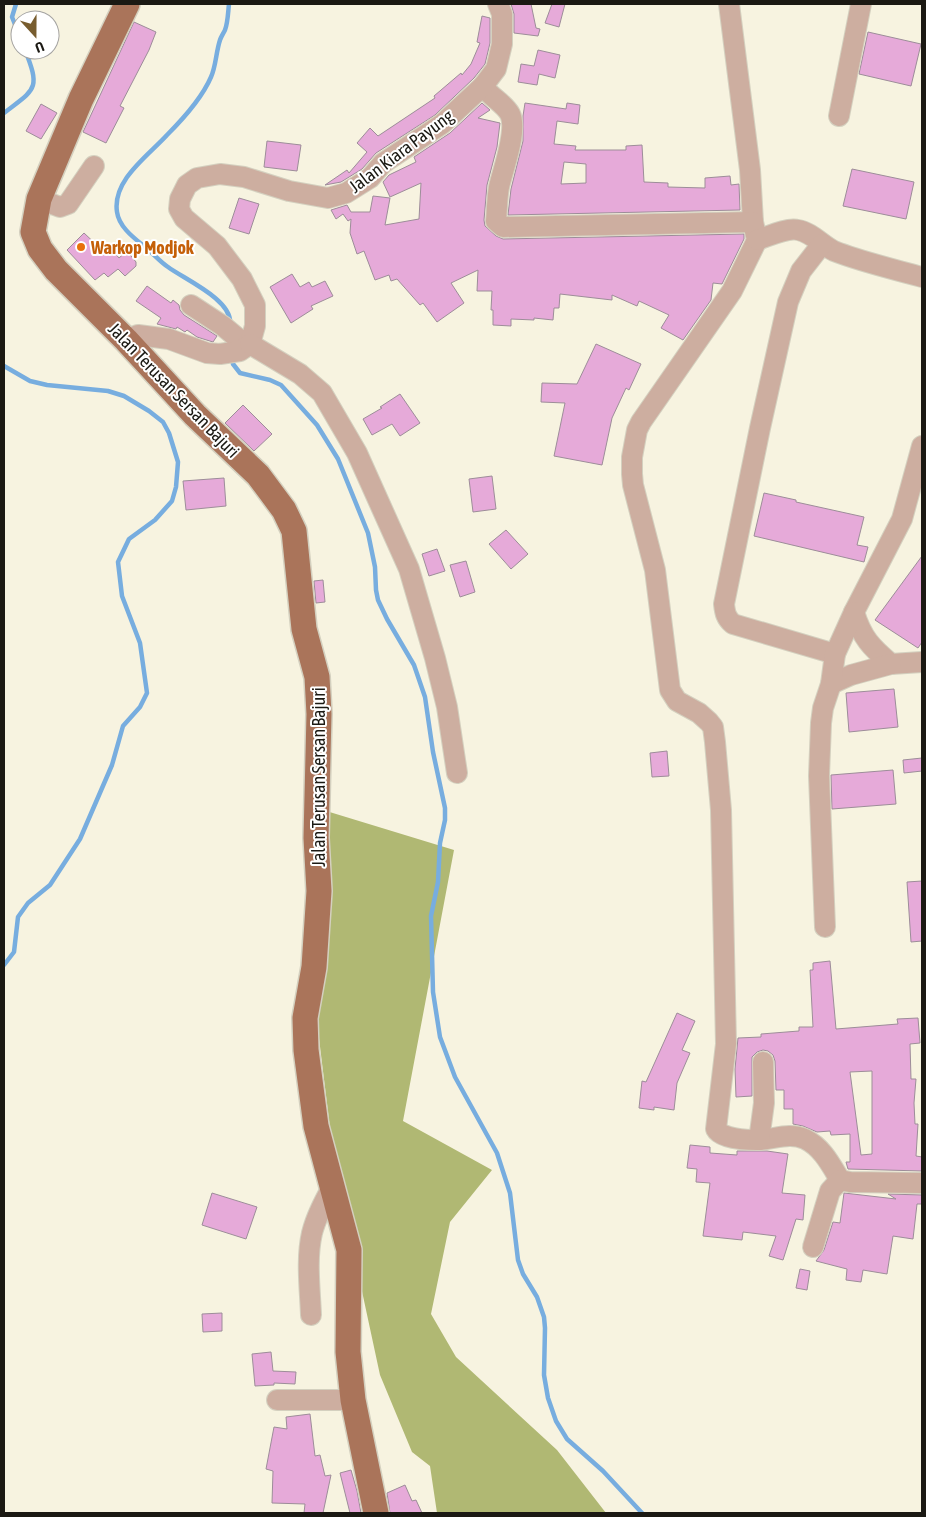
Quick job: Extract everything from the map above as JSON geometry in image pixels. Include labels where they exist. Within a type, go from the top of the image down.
[{"type":"main road","name":"Jalan Terusan Sersan Bajuri","points":[[127,4],[81,99],[39,199],[33,232],[40,249],[56,270],[126,340],[195,415],[258,475],[284,510],[294,531],[304,629],[317,677],[319,714],[316,838],[319,890],[314,967],[305,1018],[306,1050],[316,1126],[349,1250],[348,1352],[353,1400],[376,1513]]},
{"type":"street","name":"Jalan Kiara Payung","points":[[249,345],[255,326],[255,305],[242,278],[217,246],[184,218],[179,209],[180,199],[187,185],[197,178],[220,174],[244,177],[289,191],[328,198],[346,193],[370,178],[384,163],[442,124],[483,86],[496,69],[502,44],[502,14],[498,4]]},
{"type":"street","points":[[729,4],[750,170],[755,231],[732,291],[641,422],[637,430],[631,467],[633,485],[655,570],[670,690],[677,701],[699,713],[709,722],[713,727],[716,742],[722,820],[726,1044],[716,1129],[727,1137],[759,1140],[798,1136],[822,1151],[840,1180],[850,1182],[922,1182]]},
{"type":"street","points":[[839,116],[861,4]]},
{"type":"street","points":[[483,86],[509,113],[512,119],[512,130],[499,188],[496,222],[504,226],[777,233],[797,229],[847,256],[922,277]]},
{"type":"street","points":[[39,199],[60,207],[68,204],[94,166]]},
{"type":"street","points":[[822,244],[802,271],[788,302],[724,604],[727,619],[733,624],[835,654]]},
{"type":"street","points":[[191,305],[249,345],[300,374],[322,392],[358,453],[409,569],[447,707],[457,773]]},
{"type":"street","points":[[126,340],[138,335],[169,339],[207,353],[220,354],[240,351],[249,345]]},
{"type":"street","points":[[825,927],[818,776],[820,723],[823,708],[831,684],[835,654],[854,612],[902,519],[922,446]]},
{"type":"street","points":[[902,519],[922,511]]},
{"type":"street","points":[[854,612],[860,631],[873,649],[890,664]]},
{"type":"street","points":[[831,684],[851,675],[890,664],[922,662]]},
{"type":"street","points":[[759,1140],[764,1103],[763,1062]]},
{"type":"street","points":[[813,1246],[830,1191],[840,1180]]},
{"type":"street","points":[[311,1315],[309,1251],[312,1232],[332,1187]]},
{"type":"street","points":[[277,1400],[353,1400]]},
{"type":"green space","points":[[323,810],[454,850],[403,1121],[492,1170],[450,1222],[431,1314],[456,1357],[557,1450],[606,1513],[437,1513],[430,1466],[412,1452],[380,1375],[334,1161],[317,1022]]},
{"type":"building","points":[[511,4],[531,4],[536,28],[540,29],[538,36],[514,33],[514,14]]},
{"type":"building","points":[[552,4],[565,4],[559,27],[545,23]]},
{"type":"building","points":[[482,16],[490,18],[490,43],[485,64],[474,78],[435,115],[376,153],[362,169],[341,182],[325,185],[347,170],[349,173],[367,152],[357,143],[370,128],[378,136],[435,98],[434,96],[461,73],[462,75],[471,64],[480,43],[477,42]]},
{"type":"building","points":[[134,22],[156,32],[149,50],[120,106],[124,108],[106,143],[83,132]]},
{"type":"building","points":[[868,32],[921,44],[911,86],[859,74]]},
{"type":"building","points":[[538,50],[560,55],[555,78],[539,74],[537,85],[518,82],[521,64],[534,66]]},
{"type":"building","points":[[482,103],[490,110],[478,118],[500,123],[497,147],[487,185],[484,220],[485,226],[496,236],[503,239],[744,234],[744,239],[722,284],[713,283],[711,300],[683,340],[661,328],[669,315],[639,301],[637,306],[612,295],[612,300],[560,294],[559,308],[554,308],[553,320],[534,318],[534,320],[511,319],[511,326],[493,325],[493,310],[491,310],[492,291],[477,291],[478,270],[451,283],[464,303],[437,322],[423,303],[420,305],[397,279],[391,281],[389,275],[375,280],[364,251],[357,254],[350,233],[351,219],[348,221],[343,214],[336,219],[331,210],[347,205],[351,212],[370,212],[373,196],[390,198],[385,225],[419,219],[421,183],[390,197],[383,182],[389,175],[416,162],[414,157],[450,133]]},
{"type":"building","points":[[525,103],[566,109],[567,103],[580,105],[578,124],[557,121],[554,144],[576,146],[575,150],[626,150],[626,146],[642,145],[644,182],[668,183],[668,187],[705,188],[705,178],[730,176],[731,185],[739,184],[740,210],[508,215],[511,189],[523,141]],"holes":[[[564,162],[586,164],[586,183],[561,184]]]},
{"type":"building","points":[[41,104],[57,113],[41,139],[26,131]]},
{"type":"building","points":[[267,141],[301,145],[297,171],[264,167]]},
{"type":"building","points":[[852,169],[914,182],[906,219],[843,206]]},
{"type":"building","points":[[239,198],[259,204],[249,234],[229,228]]},
{"type":"building","points":[[84,233],[101,249],[107,244],[119,258],[127,251],[136,262],[136,266],[125,276],[118,269],[108,277],[104,273],[95,280],[67,250]]},
{"type":"building","points":[[292,274],[300,287],[309,282],[312,287],[325,281],[333,296],[311,306],[313,309],[291,323],[270,287]]},
{"type":"building","points":[[147,286],[171,303],[173,300],[179,305],[184,315],[217,336],[213,342],[197,337],[187,330],[185,332],[177,327],[176,329],[157,324],[161,318],[136,301]]},
{"type":"building","points":[[596,344],[641,364],[629,390],[626,388],[612,418],[602,465],[554,456],[565,403],[541,402],[542,383],[577,384]]},
{"type":"building","points":[[400,394],[420,423],[400,436],[392,424],[372,435],[363,419],[382,408],[380,407]]},
{"type":"building","points":[[243,405],[272,434],[254,451],[225,423]]},
{"type":"building","points":[[492,476],[496,509],[473,512],[469,479]]},
{"type":"building","points":[[224,478],[226,506],[186,510],[183,481]]},
{"type":"building","points":[[764,493],[864,517],[857,545],[868,547],[864,562],[754,536]]},
{"type":"building","points":[[506,530],[528,554],[511,569],[489,544]]},
{"type":"building","points":[[437,549],[445,571],[429,576],[422,554]]},
{"type":"building","points":[[922,556],[922,642],[918,648],[875,620]]},
{"type":"building","points":[[466,561],[475,592],[460,597],[450,565]]},
{"type":"building","points":[[323,580],[325,602],[316,603],[314,581]]},
{"type":"building","points":[[894,689],[898,727],[849,732],[846,693]]},
{"type":"building","points":[[667,751],[669,776],[652,777],[650,753]]},
{"type":"building","points":[[922,758],[922,771],[904,773],[903,760]]},
{"type":"building","points":[[893,770],[896,804],[832,809],[831,775]]},
{"type":"building","points":[[922,881],[922,941],[911,942],[907,882]]},
{"type":"building","points":[[830,961],[836,1029],[898,1024],[897,1019],[918,1018],[920,1043],[910,1044],[911,1079],[916,1079],[914,1103],[915,1124],[918,1124],[916,1156],[922,1157],[922,1171],[848,1169],[846,1162],[850,1162],[850,1134],[831,1135],[830,1131],[817,1132],[793,1124],[793,1109],[784,1109],[784,1090],[776,1090],[775,1061],[773,1055],[768,1051],[757,1052],[752,1057],[752,1096],[736,1097],[735,1069],[738,1038],[761,1037],[761,1034],[799,1031],[799,1027],[813,1027],[810,970],[813,970],[813,963]],"holes":[[[872,1071],[872,1154],[861,1155],[850,1072]]]},
{"type":"building","points":[[677,1013],[695,1021],[682,1050],[690,1053],[677,1083],[674,1110],[654,1107],[654,1110],[639,1108],[642,1081],[646,1082]]},
{"type":"building","points":[[690,1145],[710,1147],[710,1153],[737,1155],[737,1151],[767,1151],[788,1154],[782,1193],[805,1195],[803,1220],[796,1219],[783,1260],[769,1256],[776,1236],[743,1232],[742,1240],[703,1236],[710,1183],[696,1182],[697,1169],[687,1168]]},
{"type":"building","points":[[212,1193],[257,1207],[246,1239],[202,1225]]},
{"type":"building","points":[[844,1193],[896,1199],[888,1194],[922,1195],[922,1204],[917,1204],[913,1239],[893,1236],[887,1274],[863,1270],[861,1282],[846,1280],[847,1269],[816,1261],[824,1250],[833,1222],[840,1223]]},
{"type":"building","points":[[800,1269],[810,1271],[807,1290],[796,1288]]},
{"type":"building","points":[[222,1313],[222,1331],[203,1332],[202,1314]]},
{"type":"building","points":[[271,1352],[273,1371],[296,1372],[295,1384],[274,1383],[274,1385],[255,1386],[252,1354]]},
{"type":"building","points":[[310,1414],[315,1456],[320,1455],[325,1476],[331,1475],[323,1513],[304,1513],[305,1504],[272,1503],[273,1471],[266,1469],[274,1427],[287,1429],[286,1417]]},
{"type":"building","points":[[351,1470],[361,1513],[350,1513],[340,1473]]},
{"type":"building","points":[[405,1485],[412,1501],[416,1500],[422,1513],[390,1513],[387,1493]]},
{"type":"waterway","points":[[14,10],[16,4]]},
{"type":"waterway","points":[[229,4],[226,27],[220,40],[214,68],[207,85],[186,115],[133,169],[120,189],[117,200],[117,212],[121,223],[136,240],[175,272],[216,299],[229,315],[230,324]]},
{"type":"waterway","points":[[4,113],[23,99],[32,88],[34,81],[29,60]]},
{"type":"waterway","points":[[232,359],[233,364],[240,373],[270,380],[281,385],[317,425],[338,459],[368,533],[375,567],[378,600],[414,665],[425,697],[433,752],[445,808],[445,820],[440,843],[438,882],[431,916],[433,992],[440,1037],[455,1077],[497,1153],[510,1193],[518,1260],[523,1274],[537,1297],[544,1317],[544,1375],[548,1398],[556,1421],[567,1439],[603,1471],[642,1513]]},
{"type":"waterway","points":[[4,366],[30,381],[47,385],[108,391],[124,396],[163,422],[169,433],[178,462],[176,487],[172,501],[155,520],[129,539],[118,562],[122,596],[140,643],[147,693],[140,707],[123,726],[112,765],[80,839],[50,885],[28,903],[18,917],[14,952],[4,965]]},
{"type":"place","name":"Warkop Modjok","points":[[81,247]]}]
